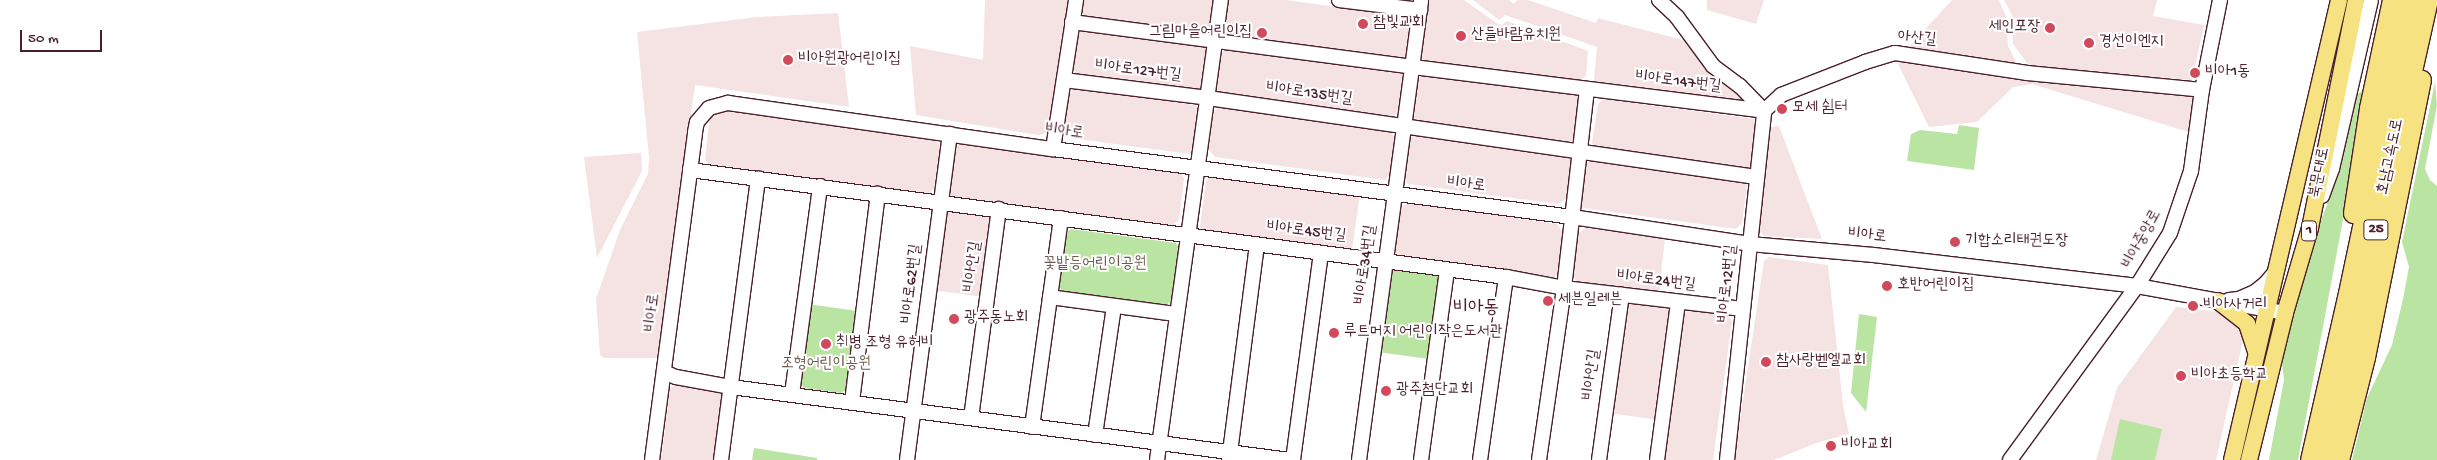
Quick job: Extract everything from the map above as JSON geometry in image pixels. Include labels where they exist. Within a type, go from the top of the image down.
[{"type":"highway","points":[[2348,293],[2348,247],[2368,108],[2392,0]]},
{"type":"highway","name":"호남고속도로","points":[[2310,460],[2348,293],[2410,0]]},
{"type":"highway","points":[[2339,460],[2365,357],[2429,43],[2429,0]]},
{"type":"highway","name":"호남고속도로","points":[[2325,460],[2429,0]]},
{"type":"main road","name":"북문대로","points":[[2232,460],[2339,0]]},
{"type":"main road","name":"북문대로","points":[[2249,460],[2285,313],[2310,228],[2356,0]]},
{"type":"main road","points":[[2218,301],[2247,324],[2257,354]]},
{"type":"street","points":[[1053,149],[1076,0]]},
{"type":"street","points":[[1157,460],[1221,0]]},
{"type":"street","points":[[1339,0],[1420,5],[1395,194]]},
{"type":"street","points":[[1659,0],[1678,16],[1713,66],[1740,86],[1764,111]]},
{"type":"street","name":"비아중앙로","points":[[2010,460],[2137,286],[2170,233],[2182,202],[2197,140],[2202,90],[2220,0]]},
{"type":"street","points":[[2310,228],[2332,169],[2371,0]]},
{"type":"street","points":[[1072,22],[1413,68]]},
{"type":"street","name":"아산길","points":[[1764,111],[1781,95],[1865,62],[1895,53],[2026,73],[2202,90]]},
{"type":"street","name":"비아로147번길","points":[[1413,68],[1764,111]]},
{"type":"street","name":"비아로127번길","points":[[1064,80],[1208,98]]},
{"type":"street","points":[[1538,460],[1564,288],[1587,89]]},
{"type":"street","name":"비아로135번길","points":[[1208,98],[1405,126]]},
{"type":"street","name":"비아로","points":[[652,460],[697,122],[702,114],[718,104],[728,103],[1053,149],[1572,217],[1750,244],[1874,255],[2137,286],[2285,313]]},
{"type":"street","name":"비아로12번길","points":[[1727,460],[1764,111]]},
{"type":"street","points":[[1405,126],[1756,176]]},
{"type":"street","name":"비아로62번길","points":[[906,460],[914,412],[950,134]]},
{"type":"street","points":[[690,170],[940,201],[1189,235]]},
{"type":"street","points":[[721,460],[758,178]]},
{"type":"street","points":[[792,394],[820,186]]},
{"type":"street","points":[[852,402],[878,194]]},
{"type":"street","name":"비아로34번길","points":[[1359,460],[1395,194]]},
{"type":"street","name":"비아안길","points":[[971,418],[999,209]]},
{"type":"street","points":[[1032,427],[1061,218]]},
{"type":"street","name":"비아로45번길","points":[[1189,235],[1447,270]]},
{"type":"street","points":[[1229,456],[1257,245]]},
{"type":"street","points":[[664,372],[676,377],[731,386],[914,412],[1095,435],[1229,456],[1292,460],[1321,253]]},
{"type":"street","points":[[1421,460],[1447,270],[1564,288]]},
{"type":"street","points":[[2218,301],[2247,296],[2266,284],[2276,271]]},
{"type":"street","points":[[1480,460],[1506,278]]},
{"type":"street","name":"비아로24번길","points":[[1564,288],[1743,309]]},
{"type":"street","name":"비아안길","points":[[1599,460],[1622,295]]},
{"type":"street","points":[[1050,297],[1176,314]]},
{"type":"street","points":[[1657,460],[1678,302]]},
{"type":"street","points":[[1095,435],[1114,306]]},
{"type":"shaded area","points":[[985,0],[1068,0],[1051,132],[1038,135],[916,115],[910,46],[983,60]]},
{"type":"shaded area","points":[[1082,0],[1217,0],[1213,33],[1207,37],[1088,21],[1081,12]]},
{"type":"shaded area","points":[[1227,0],[1286,0],[1405,16],[1412,25],[1408,54],[1397,60],[1229,37],[1223,30]]},
{"type":"shaded area","points":[[1426,0],[1464,0],[1498,24],[1502,25],[1507,21],[1588,51],[1586,76],[1577,83],[1425,63],[1419,53]]},
{"type":"shaded area","points":[[1473,0],[1509,0],[1514,4],[1517,0],[1528,0],[1596,23],[1598,18],[1691,42],[1707,67],[1750,104],[1599,86],[1594,80],[1597,47],[1505,15],[1499,20]]},
{"type":"shaded area","points":[[1707,0],[1764,0],[1756,24],[1707,10]]},
{"type":"shaded area","points":[[1952,0],[1999,0],[2006,16],[2008,46],[2017,64],[1907,49]]},
{"type":"shaded area","points":[[2004,0],[2157,0],[2153,16],[2204,25],[2192,80],[2034,67],[2027,63],[2013,44],[2012,15]]},
{"type":"shaded area","points":[[838,13],[849,107],[695,85],[657,358],[604,358],[600,355],[596,299],[620,230],[648,174],[649,157],[637,32],[757,17]]},
{"type":"shaded area","points":[[1085,29],[1204,44],[1210,51],[1205,90],[1199,94],[1080,78],[1073,69],[1077,35]]},
{"type":"shaded area","points":[[1226,49],[1400,71],[1405,77],[1401,110],[1393,116],[1221,95],[1216,88],[1220,54]]},
{"type":"shaded area","points":[[1896,60],[2192,94],[2192,133],[2032,84],[2013,87],[1977,122],[1929,127]]},
{"type":"shaded area","points":[[1426,73],[1576,93],[1582,101],[1577,137],[1569,143],[1418,122],[1412,115],[1417,80]]},
{"type":"shaded area","points":[[1075,89],[1195,105],[1200,111],[1195,150],[1190,154],[1070,138],[1063,129],[1067,95]]},
{"type":"shaded area","points":[[1604,99],[1754,119],[1759,125],[1754,163],[1747,168],[1596,148],[1592,143],[1598,104]]},
{"type":"shaded area","points":[[1220,107],[1389,129],[1395,138],[1390,175],[1385,180],[1215,157],[1207,148],[1212,113]]},
{"type":"shaded area","points":[[719,109],[934,138],[940,146],[934,188],[928,194],[709,164],[705,159],[710,116]]},
{"type":"shaded area","points":[[1779,126],[1822,239],[1764,236],[1759,231],[1768,132],[1771,127]]},
{"type":"shaded area","points":[[1416,135],[1566,155],[1571,161],[1566,199],[1559,204],[1408,184],[1403,179],[1409,139]]},
{"type":"shaded area","points":[[963,141],[1178,170],[1184,178],[1179,220],[1172,226],[951,196],[949,193],[955,148]]},
{"type":"shaded area","points":[[641,153],[642,171],[597,258],[584,157]]},
{"type":"shaded area","points":[[1593,159],[1743,179],[1747,185],[1742,223],[1736,229],[1584,208],[1580,203],[1586,164]]},
{"type":"shaded area","points":[[1214,175],[1360,194],[1352,250],[1202,230],[1200,227],[1206,181]]},
{"type":"shaded area","points":[[1408,202],[1557,224],[1563,233],[1557,275],[1551,280],[1400,258],[1394,250],[1400,209]]},
{"type":"shaded area","points":[[952,208],[987,212],[993,220],[983,297],[933,290],[942,217]]},
{"type":"shaded area","points":[[1586,228],[1665,238],[1659,293],[1578,283],[1572,275],[1577,234]]},
{"type":"shaded area","points":[[1769,257],[1828,265],[1843,405],[1849,434],[1816,443],[1774,460],[1734,460],[1764,261]]},
{"type":"shaded area","points":[[1630,301],[1667,306],[1672,312],[1658,420],[1609,413],[1624,307]]},
{"type":"shaded area","name":"비아초등학교","points":[[2176,307],[2220,312],[2238,325],[2243,340],[2216,460],[2096,460],[2117,388]]},
{"type":"shaded area","points":[[1689,310],[1727,315],[1732,321],[1713,460],[1664,460],[1684,315]]},
{"type":"shaded area","points":[[679,382],[717,389],[722,396],[713,460],[661,460],[670,389]]},
{"type":"green space","points":[[2435,82],[2437,105],[2425,169],[2430,180],[2437,186],[2437,460],[2352,460],[2367,398],[2392,345],[2403,299],[2409,267],[2402,242]]},
{"type":"green space","points":[[2364,90],[2356,150],[2298,460],[2269,460],[2284,380],[2281,354],[2309,252],[2339,173],[2357,94]]},
{"type":"green space","points":[[1959,125],[1979,128],[1974,170],[1907,161],[1911,134],[1920,130],[1957,134]]},
{"type":"green space","name":"꽃밭등어린이공원","points":[[1071,229],[1176,243],[1179,248],[1172,301],[1164,306],[1064,293],[1058,285],[1064,235]]},
{"type":"green space","points":[[1397,267],[1435,272],[1440,280],[1429,359],[1378,352],[1388,273]]},
{"type":"green space","name":"조형어린이공원","points":[[808,304],[857,311],[849,388],[841,393],[804,388],[799,381]]},
{"type":"green space","points":[[1859,314],[1877,317],[1866,412],[1851,393]]},
{"type":"green space","points":[[2120,419],[2162,429],[2155,460],[2111,460]]},
{"type":"green space","points":[[754,448],[817,458],[817,460],[752,460]]},
{"type":"place","name":"참빛교회","points":[[1363,24]]},
{"type":"place","name":"세인포장","points":[[2050,28]]},
{"type":"place","name":"그림마을어린이집","points":[[1262,33]]},
{"type":"place","name":"산들바람유치원","points":[[1461,36]]},
{"type":"place","name":"경선이엔지","points":[[2089,43]]},
{"type":"place","name":"비아원광어린이집","points":[[788,60]]},
{"type":"place","name":"비아1동","points":[[2195,73]]},
{"type":"place","name":"모세 쉼터","points":[[1782,109]]},
{"type":"place","name":"기합소리태권도장","points":[[1955,242]]},
{"type":"place","name":"호반어린이집","points":[[1887,286]]},
{"type":"place","name":"세븐일레븐","points":[[1548,301]]},
{"type":"place","name":"비아사거리","points":[[2193,306]]},
{"type":"place","name":"광주동노회","points":[[954,319]]},
{"type":"place","name":"루트머지 어린이작은도서관","points":[[1334,333]]},
{"type":"place","name":"취병 조형 유허비","points":[[826,344]]},
{"type":"place","name":"참사랑벧엘교회","points":[[1766,362]]},
{"type":"place","name":"비아초등학교","points":[[2181,376]]},
{"type":"place","name":"광주첨단교회","points":[[1386,391]]},
{"type":"place","name":"비아교회","points":[[1831,446]]},
{"type":"district","name":"비아동","points":[[1476,309]]}]
